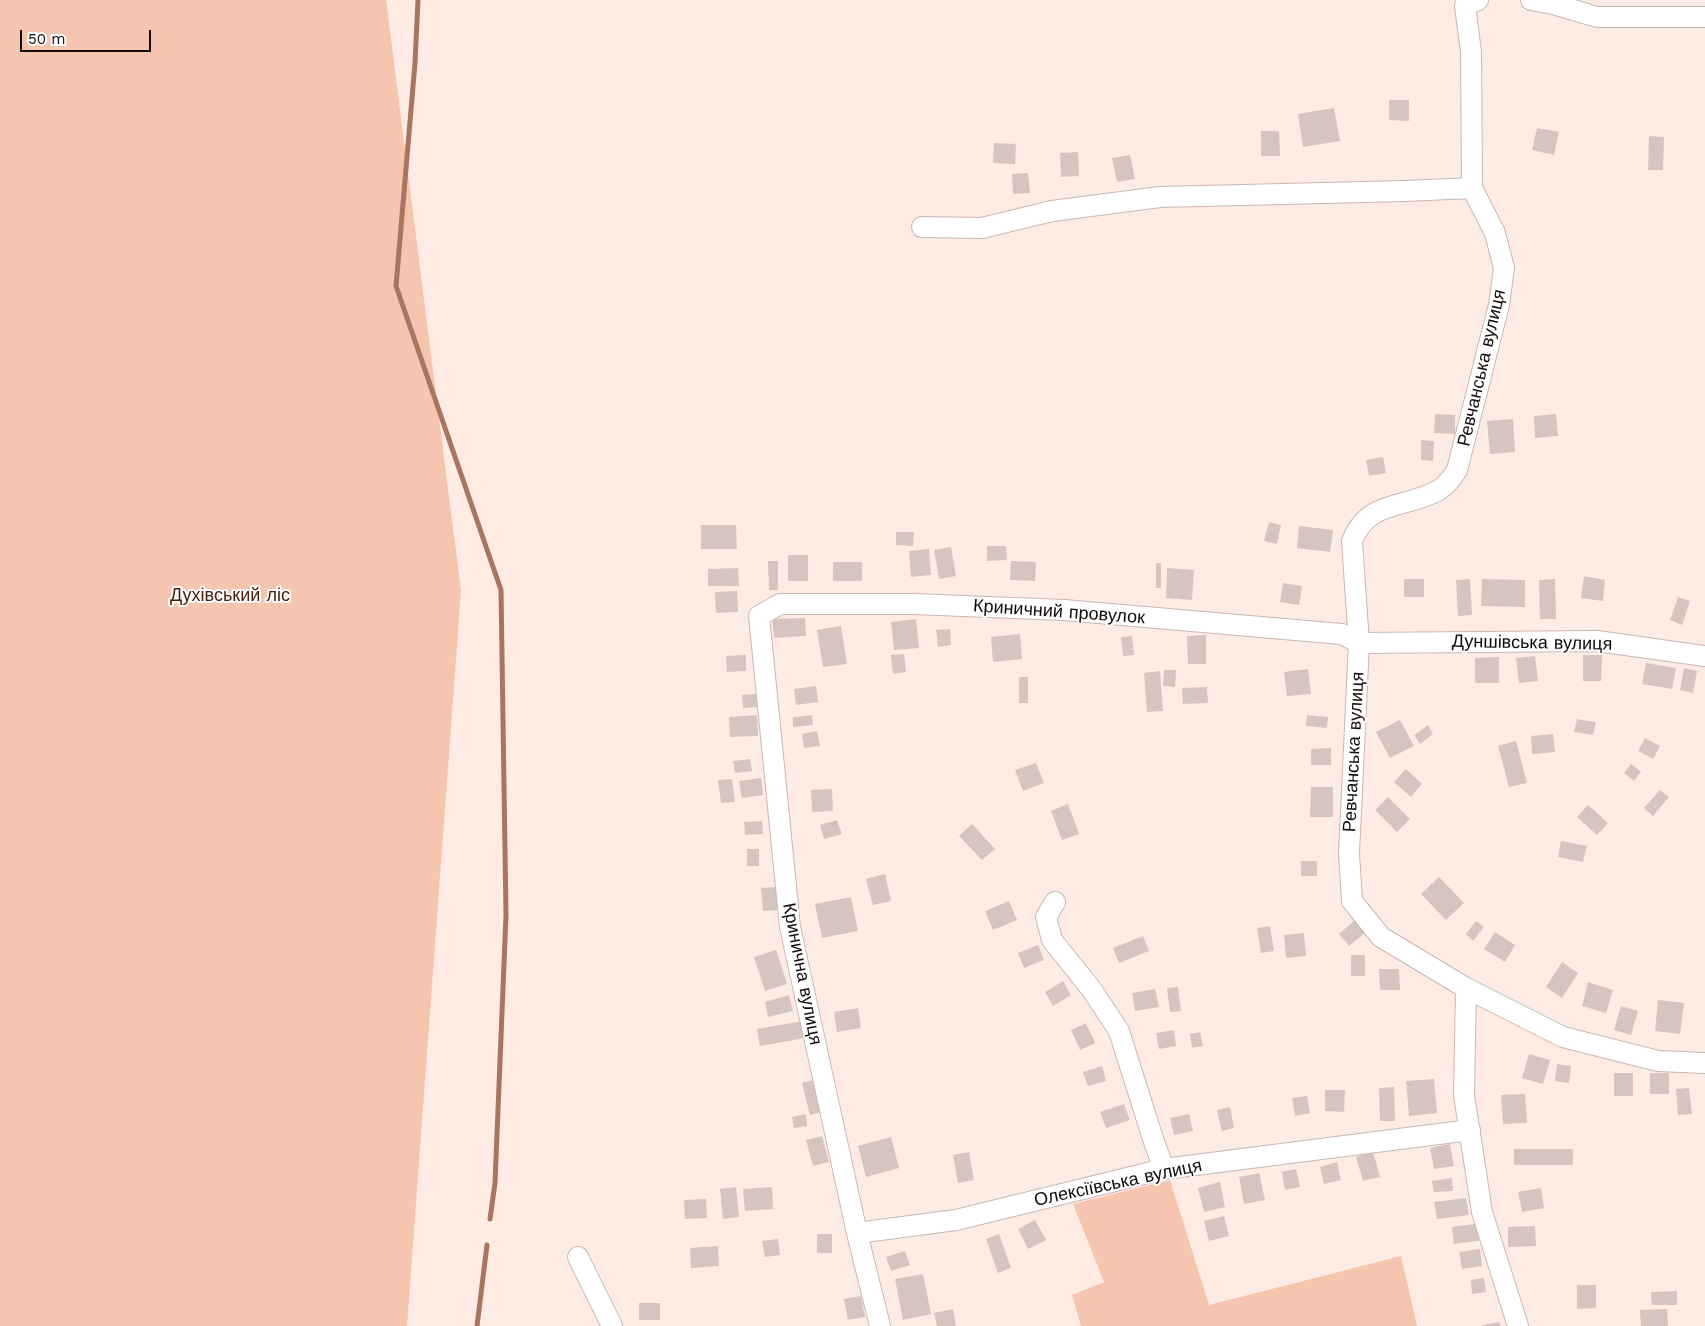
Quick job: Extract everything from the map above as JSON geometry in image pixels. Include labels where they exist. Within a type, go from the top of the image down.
[{"type":"street","points":[[922,227],[982,228],[1052,211],[1160,197],[1405,192],[1472,188],[1471,52],[1465,6],[1478,0]]},
{"type":"street","points":[[1531,0],[1553,4],[1597,17],[1705,17]]},
{"type":"street","name":"Ревчанська вулиця","points":[[1472,188],[1495,233],[1504,268],[1499,305],[1457,470],[1447,484],[1438,491],[1380,510],[1368,516],[1357,527],[1352,541],[1359,643],[1349,853],[1352,901],[1381,938],[1466,988],[1563,1037],[1658,1060],[1705,1063]]},
{"type":"street","name":"Криничний провулок","points":[[759,616],[780,604],[913,604],[1064,610],[1342,634],[1359,643]]},
{"type":"street","name":"Кринична вулиця","points":[[759,616],[790,927],[857,1233],[880,1326]]},
{"type":"street","name":"Дуншівська вулиця","points":[[1359,643],[1597,641],[1705,656]]},
{"type":"street","points":[[1055,902],[1046,916],[1052,940],[1092,990],[1120,1031],[1164,1169]]},
{"type":"street","points":[[1466,988],[1464,1096],[1482,1212],[1518,1326]]},
{"type":"street","name":"Олексіївська вулиця","points":[[857,1233],[956,1220],[1164,1169],[1470,1130]]},
{"type":"street","points":[[578,1258],[612,1326]]},
{"type":"green space","name":"Духівський ліс","points":[[0,0],[386,0],[461,591],[407,1326],[0,1326]]},
{"type":"green space","points":[[1170,1180],[1209,1305],[1401,1256],[1417,1326],[1081,1326],[1072,1295],[1104,1282],[1073,1204]]},
{"type":"building","points":[[1389,100],[1409,100],[1409,121],[1389,120]]},
{"type":"building","points":[[1334,108],[1340,141],[1303,147],[1298,114]]},
{"type":"building","points":[[1537,128],[1559,132],[1554,155],[1532,150]]},
{"type":"building","points":[[1261,131],[1279,131],[1280,156],[1261,156]]},
{"type":"building","points":[[1649,136],[1664,137],[1663,170],[1648,170]]},
{"type":"building","points":[[994,143],[1016,144],[1015,164],[993,163]]},
{"type":"building","points":[[1078,152],[1079,176],[1061,177],[1060,153]]},
{"type":"building","points":[[1130,155],[1135,179],[1117,182],[1112,158]]},
{"type":"building","points":[[1028,173],[1030,193],[1013,194],[1012,174]]},
{"type":"building","points":[[1435,414],[1455,415],[1455,434],[1434,433]]},
{"type":"building","points":[[1556,414],[1558,436],[1535,438],[1534,416]]},
{"type":"building","points":[[1513,419],[1515,452],[1490,454],[1487,421]]},
{"type":"building","points":[[1421,440],[1434,441],[1433,461],[1421,460]]},
{"type":"building","points":[[1383,457],[1386,473],[1369,476],[1366,460]]},
{"type":"building","points":[[1269,522],[1281,525],[1277,544],[1264,541]]},
{"type":"building","points":[[701,525],[736,525],[737,549],[701,549]]},
{"type":"building","points":[[1299,526],[1333,530],[1330,552],[1297,548]]},
{"type":"building","points":[[896,532],[914,532],[913,546],[896,545]]},
{"type":"building","points":[[987,546],[1006,546],[1007,560],[987,561]]},
{"type":"building","points":[[951,547],[956,576],[939,579],[934,550]]},
{"type":"building","points":[[929,549],[931,575],[911,577],[909,551]]},
{"type":"building","points":[[788,555],[808,555],[808,581],[788,581]]},
{"type":"building","points":[[768,561],[778,561],[778,590],[769,590]]},
{"type":"building","points":[[1011,561],[1036,562],[1035,581],[1010,580]]},
{"type":"building","points":[[833,562],[862,562],[862,581],[833,581]]},
{"type":"building","points":[[1156,563],[1161,563],[1161,588],[1156,588]]},
{"type":"building","points":[[738,568],[739,586],[708,586],[708,569]]},
{"type":"building","points":[[1167,568],[1194,570],[1192,600],[1166,598]]},
{"type":"building","points":[[1584,576],[1605,580],[1603,601],[1581,598]]},
{"type":"building","points":[[1404,579],[1424,579],[1424,597],[1404,597]]},
{"type":"building","points":[[1470,579],[1472,615],[1458,616],[1456,580]]},
{"type":"building","points":[[1482,579],[1525,580],[1525,607],[1481,606]]},
{"type":"building","points":[[1555,579],[1556,619],[1540,619],[1539,580]]},
{"type":"building","points":[[1283,583],[1302,586],[1299,605],[1280,602]]},
{"type":"building","points":[[737,591],[738,612],[716,613],[715,592]]},
{"type":"building","points":[[1678,597],[1690,601],[1682,625],[1670,620]]},
{"type":"building","points":[[805,618],[806,636],[774,638],[772,619]]},
{"type":"building","points":[[916,619],[919,648],[894,650],[891,622]]},
{"type":"building","points":[[841,626],[847,664],[823,667],[817,630]]},
{"type":"building","points":[[950,629],[951,645],[938,647],[936,630]]},
{"type":"building","points":[[1020,634],[1022,659],[993,662],[991,637]]},
{"type":"building","points":[[1206,635],[1206,664],[1188,664],[1187,636]]},
{"type":"building","points":[[1132,636],[1134,655],[1123,656],[1121,637]]},
{"type":"building","points":[[904,654],[906,672],[893,674],[891,655]]},
{"type":"building","points":[[746,655],[746,671],[727,672],[726,656]]},
{"type":"building","points":[[1583,655],[1602,655],[1601,681],[1583,681]]},
{"type":"building","points":[[1535,656],[1538,681],[1519,683],[1516,658]]},
{"type":"building","points":[[1499,657],[1499,683],[1475,683],[1475,658]]},
{"type":"building","points":[[1646,663],[1676,668],[1672,689],[1642,684]]},
{"type":"building","points":[[1684,668],[1697,671],[1693,693],[1680,690]]},
{"type":"building","points":[[1308,669],[1311,694],[1287,696],[1284,672]]},
{"type":"building","points":[[1164,670],[1176,670],[1175,687],[1163,686]]},
{"type":"building","points":[[1160,671],[1163,711],[1147,712],[1144,673]]},
{"type":"building","points":[[1019,677],[1028,677],[1028,703],[1019,703]]},
{"type":"building","points":[[816,686],[818,702],[796,705],[794,689]]},
{"type":"building","points":[[1207,687],[1208,703],[1183,704],[1182,688]]},
{"type":"building","points":[[756,694],[757,707],[743,708],[742,695]]},
{"type":"building","points":[[757,715],[758,736],[730,737],[729,717]]},
{"type":"building","points":[[812,715],[813,725],[793,727],[793,717]]},
{"type":"building","points":[[1307,715],[1328,717],[1327,728],[1306,726]]},
{"type":"building","points":[[1577,719],[1596,722],[1593,735],[1574,732]]},
{"type":"building","points":[[1400,720],[1414,746],[1390,758],[1376,732]]},
{"type":"building","points":[[1428,725],[1433,734],[1420,744],[1414,735]]},
{"type":"building","points":[[817,731],[820,746],[804,748],[802,734]]},
{"type":"building","points":[[1553,734],[1555,752],[1532,754],[1531,736]]},
{"type":"building","points":[[1645,738],[1660,746],[1653,759],[1638,751]]},
{"type":"building","points":[[1516,741],[1527,783],[1509,787],[1498,746]]},
{"type":"building","points":[[1331,748],[1331,765],[1311,765],[1311,749]]},
{"type":"building","points":[[750,759],[752,771],[735,773],[733,761]]},
{"type":"building","points":[[1036,763],[1044,783],[1023,791],[1015,770]]},
{"type":"building","points":[[1631,764],[1641,772],[1634,781],[1624,773]]},
{"type":"building","points":[[1406,769],[1422,784],[1411,797],[1394,782]]},
{"type":"building","points":[[761,778],[763,795],[742,798],[739,781]]},
{"type":"building","points":[[732,779],[735,802],[721,803],[718,780]]},
{"type":"building","points":[[1311,787],[1333,787],[1333,817],[1310,817]]},
{"type":"building","points":[[832,789],[833,811],[812,812],[811,790]]},
{"type":"building","points":[[1660,790],[1669,797],[1653,816],[1644,808]]},
{"type":"building","points":[[1388,797],[1410,819],[1397,832],[1375,810]]},
{"type":"building","points":[[1068,804],[1079,834],[1062,840],[1051,811]]},
{"type":"building","points":[[1588,805],[1608,823],[1597,835],[1577,817]]},
{"type":"building","points":[[837,820],[842,834],[824,839],[820,825]]},
{"type":"building","points":[[762,821],[763,834],[745,835],[744,822]]},
{"type":"building","points":[[972,824],[995,849],[982,860],[959,836]]},
{"type":"building","points":[[1561,841],[1587,846],[1583,862],[1558,857]]},
{"type":"building","points":[[747,849],[759,849],[759,866],[747,866]]},
{"type":"building","points":[[1301,861],[1317,861],[1317,876],[1301,876]]},
{"type":"building","points":[[885,874],[891,901],[873,905],[866,879]]},
{"type":"building","points":[[1439,877],[1464,903],[1446,920],[1421,894]]},
{"type":"building","points":[[777,887],[778,910],[763,911],[761,888]]},
{"type":"building","points":[[851,897],[858,931],[822,938],[815,904]]},
{"type":"building","points":[[1009,901],[1017,920],[993,930],[985,911]]},
{"type":"building","points":[[1355,920],[1365,933],[1349,946],[1339,934]]},
{"type":"building","points":[[1476,921],[1484,927],[1473,941],[1466,934]]},
{"type":"building","points":[[1270,926],[1274,951],[1261,953],[1257,928]]},
{"type":"building","points":[[1495,932],[1515,945],[1505,962],[1484,949]]},
{"type":"building","points":[[1304,933],[1306,956],[1286,958],[1284,935]]},
{"type":"building","points":[[1143,936],[1149,951],[1119,963],[1113,948]]},
{"type":"building","points":[[1038,945],[1044,960],[1024,968],[1018,953]]},
{"type":"building","points":[[776,950],[787,984],[765,991],[754,957]]},
{"type":"building","points":[[1351,955],[1365,955],[1365,976],[1351,976]]},
{"type":"building","points":[[1562,962],[1578,973],[1562,998],[1546,987]]},
{"type":"building","points":[[1379,969],[1399,969],[1400,990],[1380,990]]},
{"type":"building","points":[[1063,981],[1071,995],[1053,1006],[1045,992]]},
{"type":"building","points":[[1588,982],[1613,990],[1606,1013],[1582,1006]]},
{"type":"building","points":[[1178,987],[1181,1011],[1170,1012],[1167,988]]},
{"type":"building","points":[[1155,989],[1159,1007],[1135,1011],[1132,993]]},
{"type":"building","points":[[789,995],[793,1011],[768,1017],[765,1002]]},
{"type":"building","points":[[1658,1000],[1684,1003],[1680,1034],[1655,1031]]},
{"type":"building","points":[[1621,1006],[1638,1011],[1631,1035],[1614,1030]]},
{"type":"building","points":[[858,1008],[861,1028],[837,1032],[834,1012]]},
{"type":"building","points":[[802,1021],[805,1038],[760,1046],[757,1029]]},
{"type":"building","points":[[1086,1023],[1095,1043],[1080,1050],[1071,1030]]},
{"type":"building","points":[[1174,1030],[1176,1046],[1159,1049],[1156,1033]]},
{"type":"building","points":[[1200,1032],[1203,1046],[1192,1048],[1190,1034]]},
{"type":"building","points":[[1529,1054],[1550,1060],[1543,1084],[1522,1078]]},
{"type":"building","points":[[1557,1064],[1571,1066],[1569,1083],[1555,1081]]},
{"type":"building","points":[[1102,1066],[1106,1081],[1088,1086],[1083,1072]]},
{"type":"building","points":[[1614,1073],[1633,1073],[1633,1096],[1614,1096]]},
{"type":"building","points":[[1650,1073],[1669,1073],[1669,1094],[1650,1094]]},
{"type":"building","points":[[1434,1079],[1437,1113],[1409,1116],[1406,1081]]},
{"type":"building","points":[[813,1080],[821,1112],[810,1115],[802,1083]]},
{"type":"building","points":[[1394,1087],[1395,1121],[1380,1121],[1379,1088]]},
{"type":"building","points":[[1689,1088],[1692,1114],[1678,1115],[1676,1089]]},
{"type":"building","points":[[1325,1090],[1345,1090],[1344,1112],[1325,1111]]},
{"type":"building","points":[[1525,1094],[1527,1123],[1503,1124],[1501,1095]]},
{"type":"building","points":[[1307,1096],[1310,1113],[1295,1116],[1292,1098]]},
{"type":"building","points":[[1124,1104],[1130,1120],[1106,1128],[1100,1112]]},
{"type":"building","points":[[1230,1107],[1234,1128],[1222,1131],[1217,1110]]},
{"type":"building","points":[[806,1114],[807,1126],[794,1128],[792,1117]]},
{"type":"building","points":[[1189,1114],[1193,1131],[1174,1135],[1170,1118]]},
{"type":"building","points":[[822,1136],[829,1162],[813,1166],[806,1140]]},
{"type":"building","points":[[891,1137],[899,1168],[866,1177],[858,1146]]},
{"type":"building","points":[[1450,1144],[1454,1166],[1434,1169],[1430,1148]]},
{"type":"building","points":[[1514,1149],[1573,1149],[1573,1165],[1514,1165]]},
{"type":"building","points":[[969,1152],[974,1180],[958,1183],[953,1155]]},
{"type":"building","points":[[1373,1152],[1380,1177],[1363,1181],[1356,1157]]},
{"type":"building","points":[[1337,1162],[1341,1180],[1324,1184],[1320,1167]]},
{"type":"building","points":[[1296,1169],[1300,1187],[1285,1190],[1282,1172]]},
{"type":"building","points":[[1259,1173],[1265,1200],[1244,1204],[1239,1177]]},
{"type":"building","points":[[1452,1178],[1453,1191],[1434,1192],[1432,1181]]},
{"type":"building","points":[[1220,1182],[1225,1207],[1204,1212],[1198,1188]]},
{"type":"building","points":[[736,1187],[739,1217],[723,1219],[720,1189]]},
{"type":"building","points":[[772,1187],[773,1209],[745,1211],[743,1189]]},
{"type":"building","points":[[1541,1188],[1544,1208],[1522,1212],[1518,1192]]},
{"type":"building","points":[[1466,1198],[1469,1215],[1437,1219],[1434,1202]]},
{"type":"building","points":[[706,1199],[707,1218],[685,1219],[684,1200]]},
{"type":"building","points":[[1224,1216],[1229,1236],[1209,1241],[1204,1221]]},
{"type":"building","points":[[1035,1220],[1046,1240],[1028,1249],[1018,1229]]},
{"type":"building","points":[[1481,1223],[1483,1240],[1454,1244],[1452,1227]]},
{"type":"building","points":[[1535,1226],[1536,1246],[1508,1247],[1508,1227]]},
{"type":"building","points":[[817,1234],[832,1234],[832,1253],[817,1253]]},
{"type":"building","points":[[999,1234],[1011,1268],[998,1273],[986,1239]]},
{"type":"building","points":[[778,1239],[780,1255],[765,1257],[762,1241]]},
{"type":"building","points":[[718,1246],[719,1266],[691,1268],[690,1248]]},
{"type":"building","points":[[1480,1249],[1482,1266],[1462,1269],[1459,1252]]},
{"type":"building","points":[[905,1251],[910,1265],[891,1271],[886,1257]]},
{"type":"building","points":[[923,1274],[931,1314],[903,1320],[895,1279]]},
{"type":"building","points":[[1484,1278],[1486,1292],[1472,1294],[1471,1280]]},
{"type":"building","points":[[1577,1285],[1596,1285],[1596,1308],[1577,1309]]},
{"type":"building","points":[[1677,1291],[1677,1305],[1652,1305],[1651,1292]]},
{"type":"building","points":[[861,1296],[865,1317],[848,1320],[844,1299]]},
{"type":"building","points":[[639,1303],[660,1303],[660,1320],[639,1320]]},
{"type":"building","points":[[953,1309],[956,1326],[937,1326],[934,1313]]},
{"type":"building","points":[[1667,1309],[1668,1326],[1641,1326],[1640,1310]]},
{"type":"building","points":[[1500,1322],[1500,1326],[1482,1326],[1482,1325]]},
{"type":"waterway","points":[[418,0],[415,63],[396,286],[501,590],[506,915],[495,1183],[490,1219]]},
{"type":"waterway","points":[[477,1326],[487,1245]]}]
